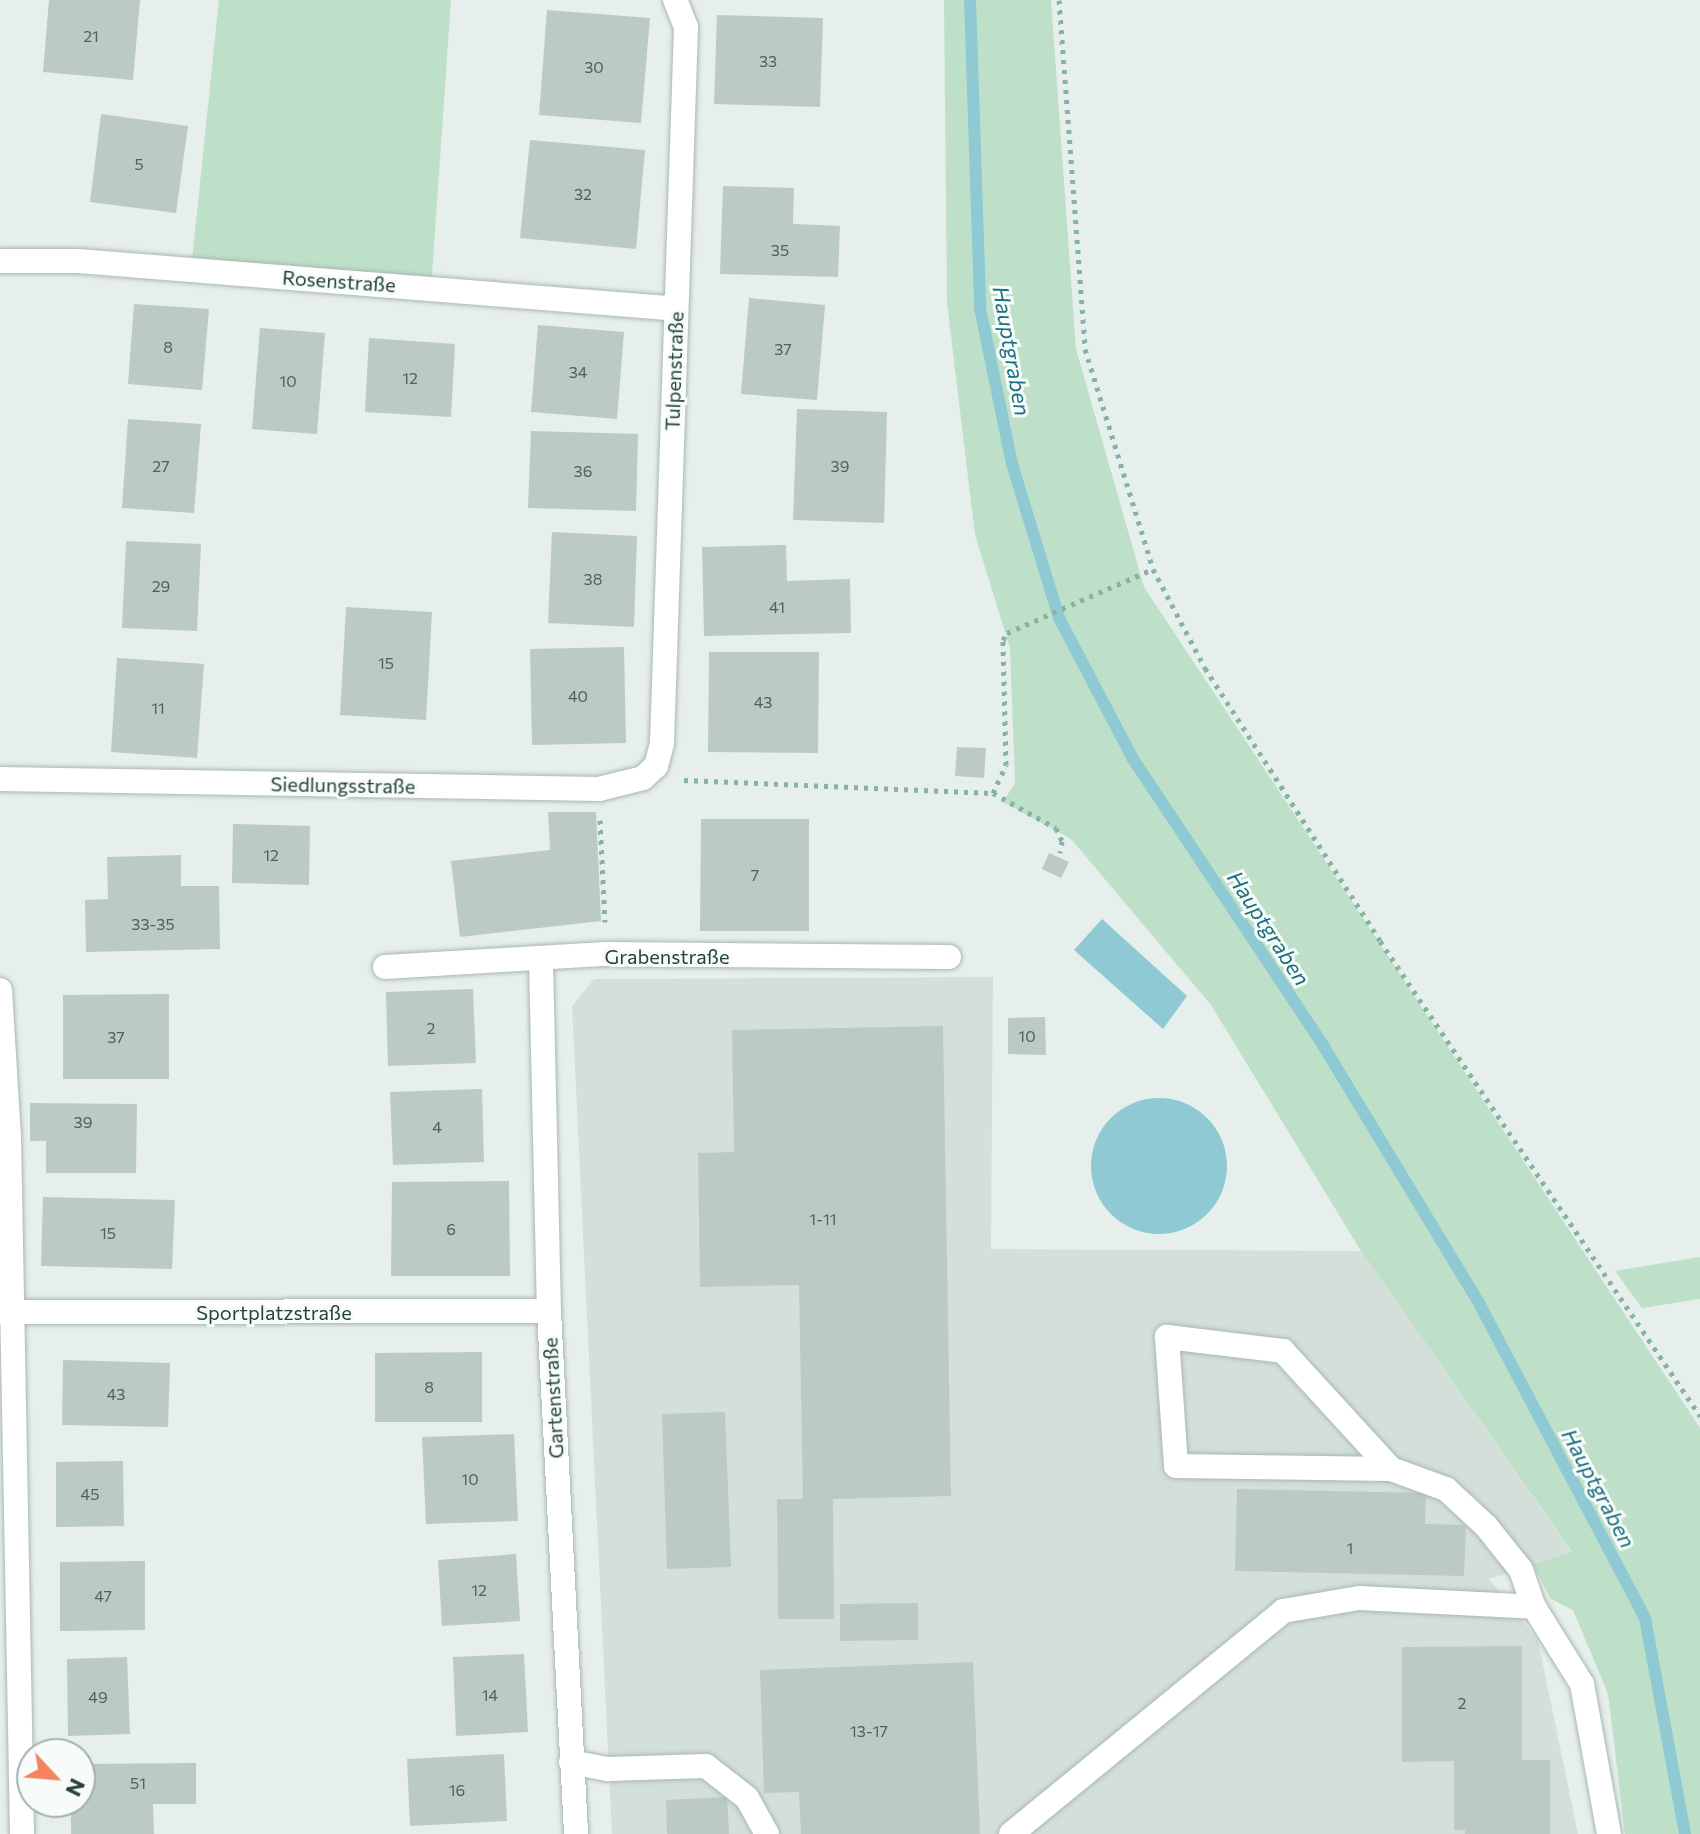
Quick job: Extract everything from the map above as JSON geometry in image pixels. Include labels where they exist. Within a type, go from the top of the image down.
[{"type":"street","name":"Tulpenstraße","points":[[643,778],[656,766],[662,743],[686,27],[675,0]]},
{"type":"street","name":"Rosenstraße","points":[[0,261],[78,261],[667,308],[676,302]]},
{"type":"street","name":"Siedlungsstraße","points":[[0,779],[599,789],[643,778]]},
{"type":"street","name":"Grabenstraße","points":[[385,967],[541,961],[606,954],[949,957]]},
{"type":"street","name":"Gartenstraße","points":[[541,961],[549,1311],[576,1834]]},
{"type":"street","points":[[0,990],[22,1834]]},
{"type":"street","name":"Sportplatzstraße","points":[[6,1312],[549,1311]]},
{"type":"street","points":[[1391,1469],[1283,1351],[1167,1337],[1176,1466],[1391,1469],[1446,1489],[1486,1526],[1521,1570],[1534,1607],[1582,1684],[1609,1834]]},
{"type":"street","points":[[1011,1834],[1283,1611],[1359,1598],[1534,1607]]},
{"type":"street","points":[[571,1762],[608,1769],[706,1766],[747,1798],[767,1834]]},
{"type":"path","points":[[1059,0],[1085,349],[1153,569],[1205,668],[1380,941],[1700,1416]]},
{"type":"path","points":[[993,793],[1006,765],[1003,640],[1021,625],[1153,569]]},
{"type":"path","points":[[643,778],[993,793],[1056,828],[1062,841],[1060,853]]},
{"type":"path","points":[[599,789],[606,954]]},
{"type":"shaded area","points":[[993,977],[991,1249],[1361,1251],[1572,1553],[1489,1579],[1538,1641],[1578,1834],[612,1834],[572,1006],[594,979]]},
{"type":"green space","points":[[219,0],[451,0],[431,289],[191,270]]},
{"type":"green space","points":[[944,0],[1051,0],[1076,349],[1144,587],[1700,1428],[1700,1834],[1625,1834],[1608,1694],[1573,1610],[1551,1599],[1533,1565],[1572,1552],[1361,1251],[1211,1005],[1071,839],[1003,802],[1015,783],[1010,648],[975,535],[947,303]]},
{"type":"green space","points":[[1700,1257],[1700,1299],[1642,1308],[1615,1271]]},
{"type":"water","points":[[1102,919],[1187,996],[1163,1029],[1074,950]]},
{"type":"water","points":[[1159,1098],[1185,1103],[1207,1118],[1222,1140],[1227,1166],[1222,1192],[1207,1214],[1185,1229],[1159,1234],[1133,1229],[1111,1214],[1096,1192],[1091,1166],[1096,1140],[1111,1118],[1133,1103]]},
{"type":"building","points":[[49,0],[140,0],[133,80],[43,72]]},
{"type":"building","points":[[547,10],[650,18],[641,123],[539,115]]},
{"type":"building","points":[[717,15],[823,18],[820,107],[714,104]]},
{"type":"building","points":[[101,114],[188,126],[176,213],[90,202]]},
{"type":"building","points":[[530,140],[645,150],[636,249],[520,238]]},
{"type":"building","points":[[723,186],[794,188],[793,224],[840,226],[838,277],[720,274]]},
{"type":"building","points":[[749,298],[825,305],[817,400],[741,394]]},
{"type":"building","points":[[134,304],[209,309],[202,390],[128,384]]},
{"type":"building","points":[[538,325],[624,332],[617,419],[531,412]]},
{"type":"building","points":[[260,328],[325,333],[317,434],[252,429]]},
{"type":"building","points":[[369,338],[455,344],[451,417],[365,412]]},
{"type":"building","points":[[797,409],[887,412],[884,523],[793,520]]},
{"type":"building","points":[[128,419],[201,424],[194,513],[122,508]]},
{"type":"building","points":[[531,431],[638,434],[636,511],[528,508]]},
{"type":"building","points":[[552,532],[637,536],[634,627],[548,623]]},
{"type":"building","points":[[126,541],[201,544],[197,631],[122,628]]},
{"type":"building","points":[[786,545],[787,581],[850,579],[851,633],[704,636],[702,547]]},
{"type":"building","points":[[346,607],[432,612],[426,720],[340,715]]},
{"type":"building","points":[[624,647],[626,743],[532,745],[530,649]]},
{"type":"building","points":[[709,652],[819,652],[818,753],[708,752]]},
{"type":"building","points":[[117,658],[204,664],[197,758],[111,752]]},
{"type":"building","points":[[957,747],[986,748],[984,778],[955,776]]},
{"type":"building","points":[[548,812],[596,812],[601,921],[460,937],[451,861],[550,850]]},
{"type":"building","points":[[701,819],[809,819],[809,931],[700,931]]},
{"type":"building","points":[[233,824],[310,826],[309,885],[232,883]]},
{"type":"building","points":[[1049,853],[1069,862],[1061,878],[1042,869]]},
{"type":"building","points":[[181,855],[181,886],[219,886],[220,949],[86,952],[85,900],[108,899],[107,857]]},
{"type":"building","points":[[473,989],[476,1063],[388,1066],[386,992]]},
{"type":"building","points":[[169,994],[169,1079],[63,1079],[63,995]]},
{"type":"building","points":[[1045,1017],[1046,1055],[1008,1054],[1008,1018]]},
{"type":"building","points":[[943,1026],[951,1496],[833,1499],[834,1619],[778,1619],[777,1499],[803,1499],[799,1285],[700,1287],[698,1153],[734,1152],[732,1030]]},
{"type":"building","points":[[482,1089],[484,1162],[393,1165],[390,1092]]},
{"type":"building","points":[[30,1103],[137,1104],[136,1173],[46,1173],[46,1141],[30,1141]]},
{"type":"building","points":[[509,1181],[510,1276],[391,1276],[392,1182]]},
{"type":"building","points":[[43,1197],[175,1200],[172,1269],[41,1266]]},
{"type":"building","points":[[482,1352],[482,1422],[375,1422],[375,1353]]},
{"type":"building","points":[[63,1360],[170,1363],[168,1427],[62,1425]]},
{"type":"building","points":[[725,1412],[731,1567],[667,1569],[662,1414]]},
{"type":"building","points":[[514,1434],[518,1521],[426,1524],[422,1437]]},
{"type":"building","points":[[123,1461],[124,1526],[56,1527],[56,1462]]},
{"type":"building","points":[[1237,1489],[1426,1493],[1425,1524],[1466,1525],[1464,1576],[1235,1571]]},
{"type":"building","points":[[516,1554],[520,1621],[442,1626],[438,1560]]},
{"type":"building","points":[[145,1561],[145,1630],[60,1631],[60,1562]]},
{"type":"building","points":[[918,1603],[918,1640],[840,1641],[840,1604]]},
{"type":"building","points":[[1522,1646],[1522,1760],[1550,1760],[1550,1834],[1465,1834],[1465,1830],[1454,1830],[1454,1761],[1402,1762],[1402,1647]]},
{"type":"building","points":[[524,1654],[528,1732],[456,1736],[453,1657]]},
{"type":"building","points":[[127,1657],[130,1734],[68,1736],[67,1659]]},
{"type":"building","points":[[973,1662],[980,1834],[801,1834],[799,1792],[764,1793],[760,1670]]},
{"type":"building","points":[[504,1754],[507,1821],[410,1826],[407,1759]]},
{"type":"building","points":[[196,1763],[196,1804],[153,1804],[154,1834],[71,1834],[71,1818],[96,1818],[96,1764]]},
{"type":"building","points":[[727,1797],[729,1834],[667,1834],[666,1800]]},
{"type":"waterway","name":"Hauptgraben","points":[[970,0],[980,308],[1012,464],[1059,618],[1133,759],[1324,1047],[1480,1305],[1645,1618],[1685,1834]]}]
